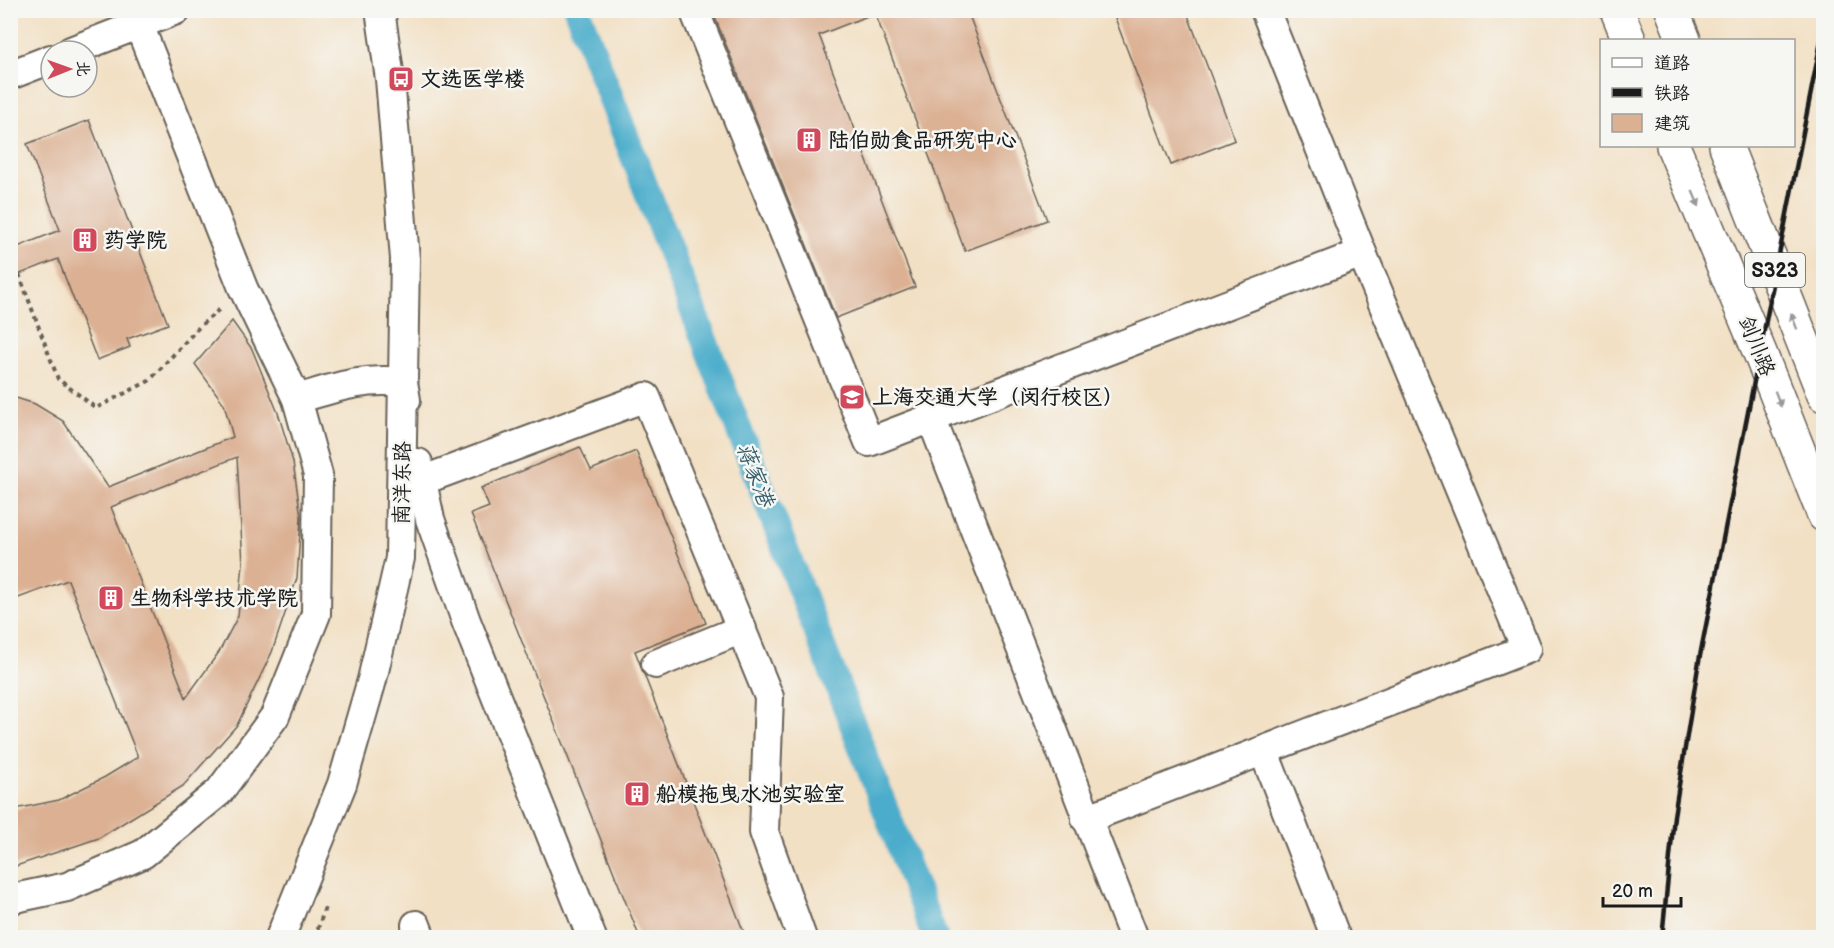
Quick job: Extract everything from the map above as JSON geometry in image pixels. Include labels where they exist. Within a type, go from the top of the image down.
[{"type":"main road","points":[[1617,10],[1629,39]]},
{"type":"main road","points":[[1672,10],[1684,39]]},
{"type":"main road","name":"剑川路","points":[[1673,147],[1760,353],[1824,515]]},
{"type":"main road","name":"剑川路","points":[[1725,147],[1824,394]]},
{"type":"lane","points":[[99,40],[176,10]]},
{"type":"lane","name":"南洋东路","points":[[288,935],[342,784],[372,680],[400,558],[405,259],[390,79],[380,10]]},
{"type":"lane","points":[[694,10],[869,442],[932,420],[1362,253]]},
{"type":"lane","points":[[1086,819],[1526,649],[1362,253],[1265,10]]},
{"type":"lane","points":[[10,899],[67,887],[143,854],[219,792],[275,716],[316,614],[318,475],[297,399],[243,288],[140,25]]},
{"type":"lane","points":[[10,75],[39,64]]},
{"type":"lane","points":[[297,399],[360,380],[403,382],[430,519],[466,621],[592,938]]},
{"type":"lane","points":[[421,481],[646,397],[769,697],[764,832],[802,938]]},
{"type":"lane","points":[[932,420],[1134,938]]},
{"type":"lane","points":[[656,664],[742,629]]},
{"type":"lane","points":[[1264,752],[1336,938]]},
{"type":"path","points":[[19,274],[58,379],[96,408],[149,381],[200,326],[243,288]]},
{"type":"building","name":"陆伯勋食品研究中心","points":[[712,10],[967,10],[1047,220],[965,251],[875,13],[819,35],[915,287],[836,318]]},
{"type":"building","points":[[1112,10],[1186,10],[1235,140],[1171,165]]},
{"type":"building","name":"药学院","points":[[89,120],[168,324],[127,339],[130,347],[97,360],[58,259],[10,278],[10,250],[60,230],[27,144]]},
{"type":"building","name":"生物科学技术学院","points":[[232,321],[252,349],[278,413],[293,462],[301,517],[297,578],[272,652],[237,725],[183,786],[99,838],[10,868],[10,810],[59,800],[138,757],[68,580],[10,601],[10,396],[35,404],[63,421],[108,487],[233,437],[224,404],[195,364]],"holes":[[[237,457],[243,564],[238,616],[219,652],[186,698],[111,507]]]},
{"type":"building","name":"船模拖曳水池实验室","points":[[580,447],[591,470],[636,451],[706,623],[635,651],[746,938],[640,938],[471,514],[489,507],[481,488]]},
{"type":"waterway","name":"蒋家港","points":[[577,10],[935,938]]},
{"type":"railway","points":[[1662,938],[1674,816],[1699,661],[1824,26]]},
{"type":"place","name":"文选医学楼","points":[[401,79]]},
{"type":"place","name":"陆伯勋食品研究中心","points":[[809,140]]},
{"type":"place","name":"药学院","points":[[85,240]]},
{"type":"place","name":"上海交通大学（闵行校区）","points":[[852,397]]},
{"type":"place","name":"生物科学技术学院","points":[[111,598]]},
{"type":"place","name":"船模拖曳水池实验室","points":[[637,794]]}]
